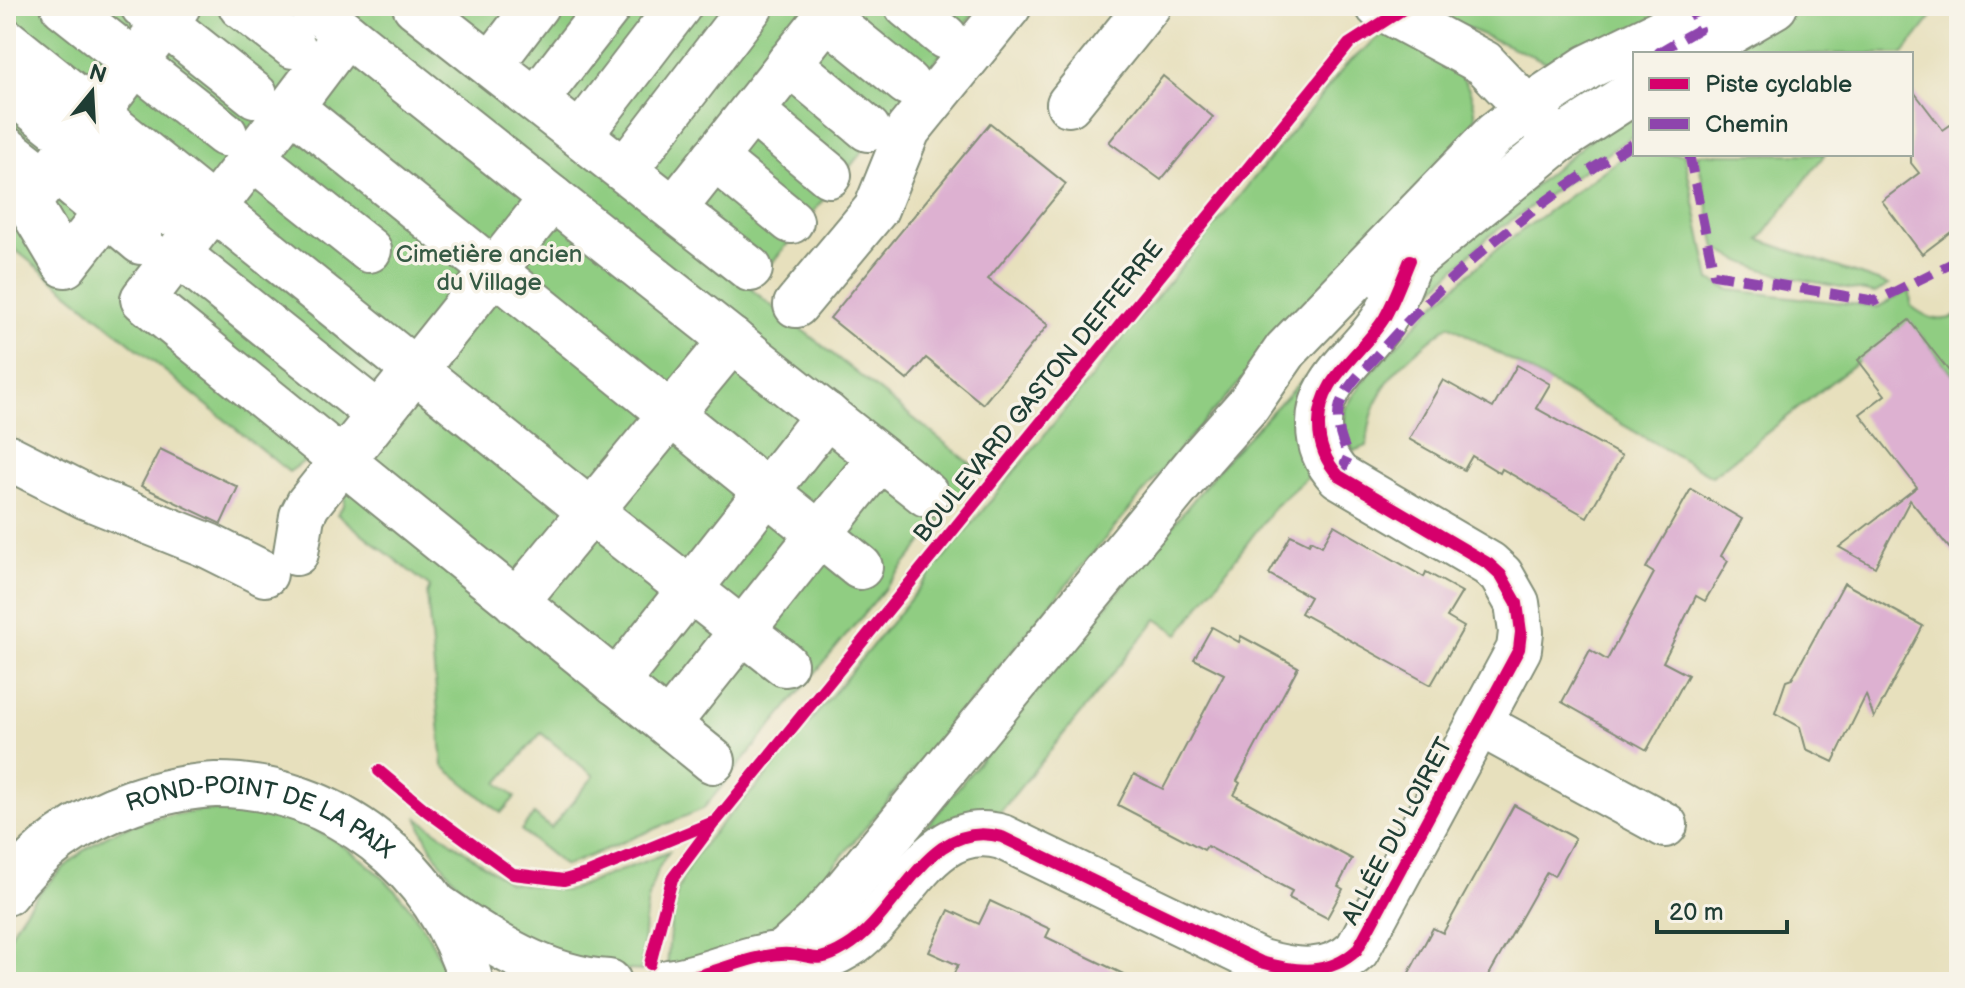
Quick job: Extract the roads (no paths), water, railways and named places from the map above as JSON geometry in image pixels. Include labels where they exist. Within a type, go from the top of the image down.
[{"type":"street","points":[[63,6],[369,250]]},
{"type":"street","points":[[241,6],[293,46]]},
{"type":"street","points":[[311,6],[926,494]]},
{"type":"street","points":[[491,65],[536,6]]},
{"type":"street","points":[[536,100],[609,6]]},
{"type":"street","points":[[580,135],[679,6]]},
{"type":"street","points":[[625,170],[751,6]]},
{"type":"street","points":[[907,6],[945,37]]},
{"type":"street","points":[[796,305],[876,209],[908,130],[1009,6]]},
{"type":"street","points":[[1069,104],[1148,6]]},
{"type":"street","points":[[1378,6],[1484,63],[1558,141]]},
{"type":"street","points":[[668,982],[768,968],[843,893],[1248,405],[1286,350],[1495,134],[1588,67],[1713,6]]},
{"type":"street","points":[[1696,52],[1775,6]]},
{"type":"street","points":[[118,198],[65,265],[28,203],[135,63],[162,12],[493,272],[860,567]]},
{"type":"street","points":[[674,209],[789,63],[822,12],[907,83]]},
{"type":"street","points":[[440,14],[491,65],[750,269]]},
{"type":"street","points":[[346,34],[273,101],[238,145],[215,206],[161,236],[143,299],[713,761]]},
{"type":"street","points":[[6,41],[68,151]]},
{"type":"street","points":[[789,63],[868,129]]},
{"type":"street","points":[[6,87],[68,151],[161,236],[379,415]]},
{"type":"street","points":[[1248,405],[1410,260],[1558,141],[1633,92]]},
{"type":"street","points":[[752,111],[829,175]]},
{"type":"street","points":[[6,149],[68,151],[215,206],[590,511],[785,664]]},
{"type":"street","points":[[714,158],[791,221]]},
{"type":"street","points":[[6,456],[87,497],[209,546],[281,563],[308,504],[552,198]]},
{"type":"street","name":"ALLÉE DU LOIRET","points":[[768,968],[824,958],[847,946],[874,925],[940,848],[964,835],[989,833],[1017,843],[1261,962],[1280,968],[1328,968],[1349,957],[1364,941],[1519,649],[1520,616],[1511,589],[1489,564],[1339,476],[1329,465],[1319,436],[1321,400],[1331,382],[1385,316],[1410,260]]},
{"type":"street","points":[[516,602],[732,340]]},
{"type":"street","points":[[616,683],[827,415]]},
{"type":"street","points":[[668,724],[880,458]]},
{"type":"street","points":[[1480,724],[1665,825]]},
{"type":"street","name":"ROND-POINT DE LA PAIX","points":[[6,893],[55,841],[94,817],[163,792],[216,785],[273,792],[337,814],[364,831],[403,866],[437,906],[460,947],[471,982]]},
{"type":"street","points":[[6,869],[55,841]]},
{"type":"street","points":[[437,906],[523,959],[570,976],[609,982]]},
{"type":"park label","name":"Cimetière ancien du Village","points":[[489,268]]}]
